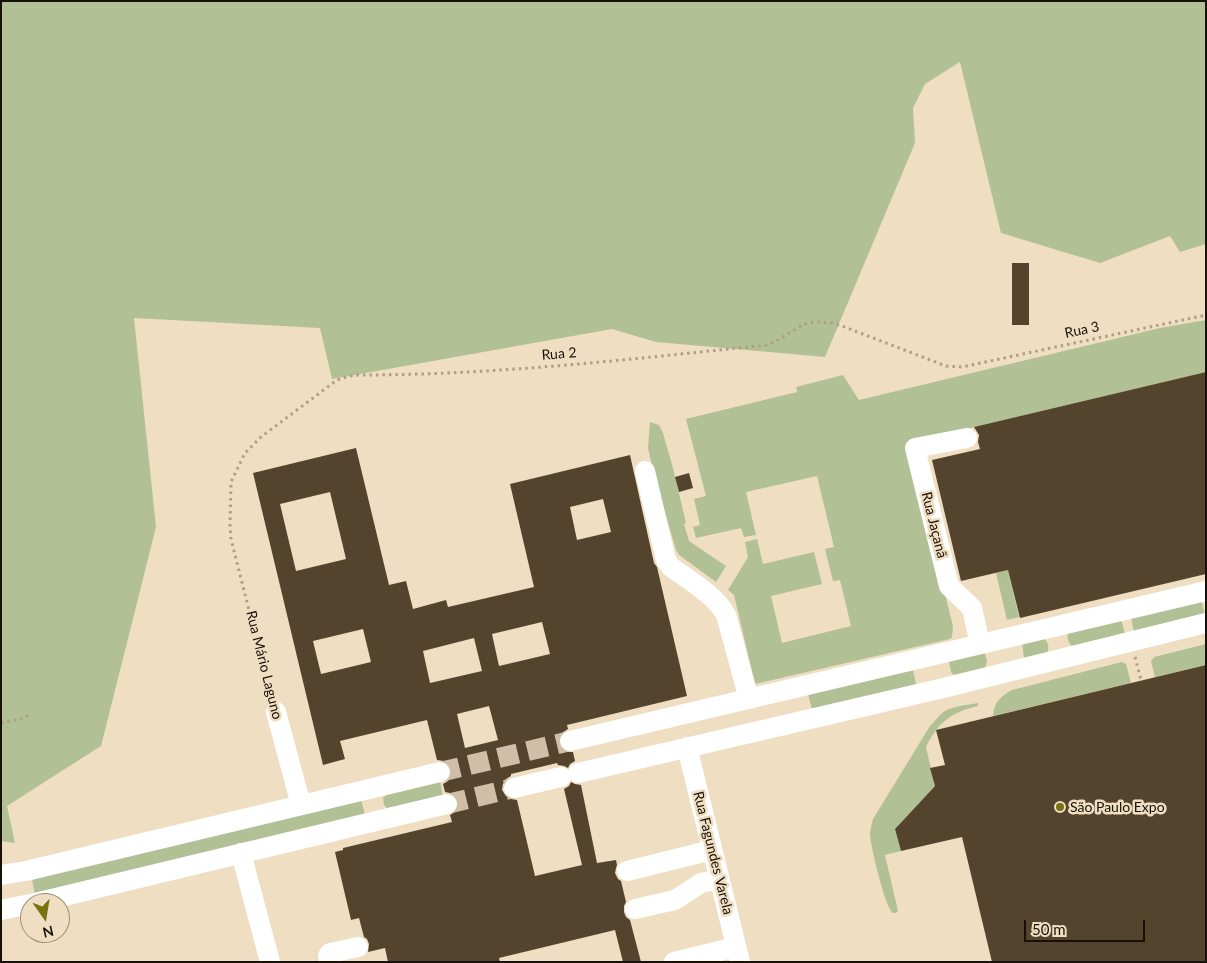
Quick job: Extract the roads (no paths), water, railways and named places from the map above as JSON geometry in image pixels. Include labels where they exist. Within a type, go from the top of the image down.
[{"type":"lane","name":"Rua Jaçanã","points":[[967,438],[915,448],[949,586],[972,608],[980,644]]},
{"type":"lane","points":[[644,471],[666,560],[671,567],[722,607],[750,699]]},
{"type":"lane","points":[[570,741],[1206,591]]},
{"type":"lane","points":[[514,788],[935,690],[1206,623]]},
{"type":"lane","points":[[928,657],[935,690]]},
{"type":"lane","points":[[783,691],[790,723]]},
{"type":"lane","name":"Rua Mário Laguno","points":[[276,712],[300,805]]},
{"type":"lane","name":"Rua Fagundes Varela","points":[[687,747],[738,956]]},
{"type":"lane","points":[[1,875],[26,871],[440,772]]},
{"type":"lane","points":[[367,789],[374,821]]},
{"type":"lane","points":[[70,895],[448,804]]},
{"type":"lane","points":[[627,871],[712,850]]},
{"type":"lane","points":[[241,853],[270,962]]},
{"type":"lane","points":[[635,909],[673,900],[701,883],[719,878]]},
{"type":"lane","points":[[329,962],[328,956],[330,953],[358,946]]},
{"type":"lane","points":[[674,962],[738,956]]},
{"type":"tunnel","points":[[440,772],[570,741]]},
{"type":"tunnel","points":[[447,804],[514,788]]},
{"type":"place","name":"São Paulo Expo","points":[[1060,807]]}]
